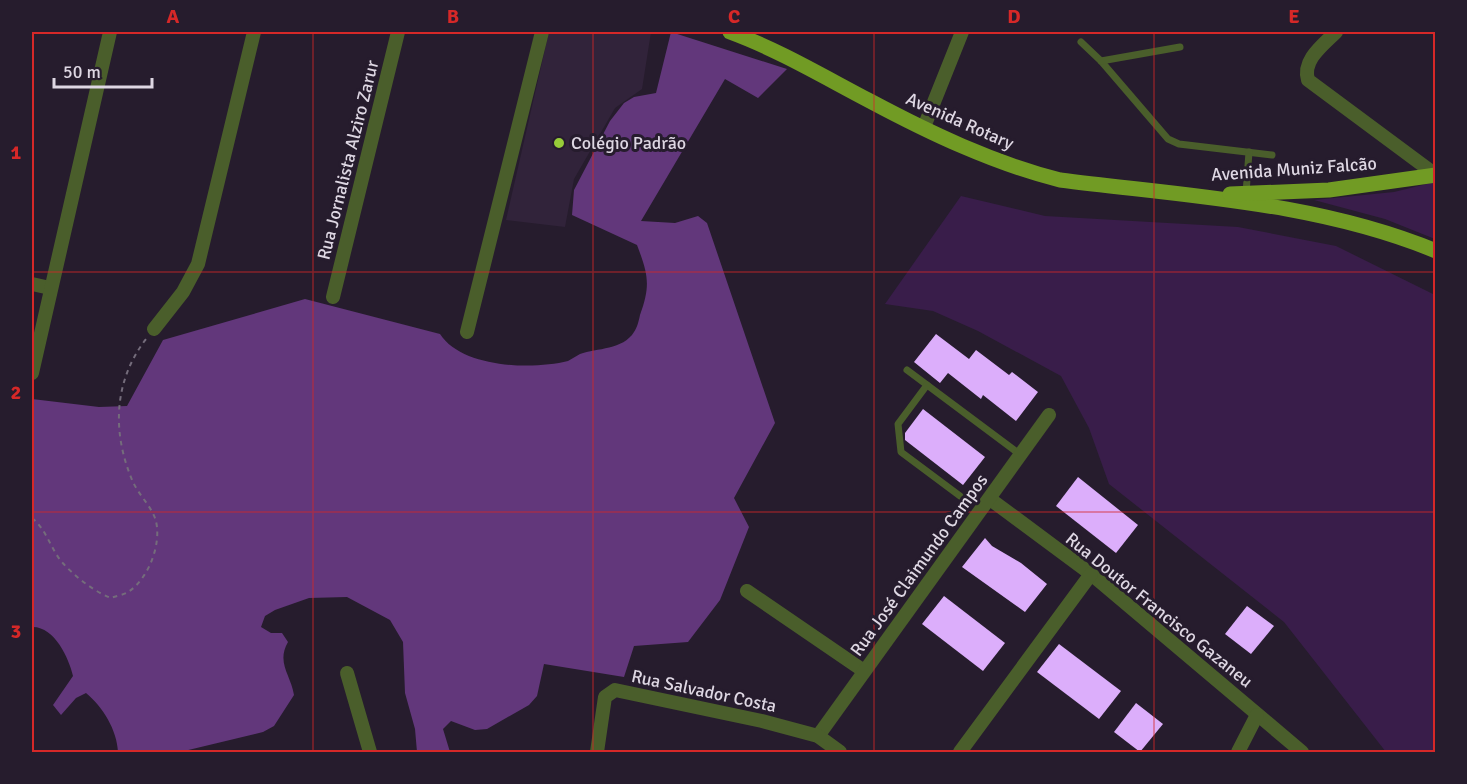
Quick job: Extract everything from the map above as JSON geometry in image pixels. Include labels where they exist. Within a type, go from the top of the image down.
[{"type":"main road","name":"Avenida Rotary","points":[[730,32],[793,59],[924,128],[982,155],[1049,177],[1191,196]]},
{"type":"main road","name":"Avenida Muniz Falcão","points":[[1191,196],[1329,190],[1436,175]]},
{"type":"main road","points":[[1191,196],[1292,210],[1393,235],[1436,251]]},
{"type":"street","points":[[32,373],[110,32]]},
{"type":"street","points":[[154,329],[183,292],[198,264],[254,32]]},
{"type":"street","name":"Rua Jornalista Alziro Zarur","points":[[333,297],[398,32]]},
{"type":"street","points":[[467,332],[542,32]]},
{"type":"street","points":[[924,128],[962,32]]},
{"type":"street","points":[[1336,32],[1311,59],[1307,66],[1308,80],[1436,175]]},
{"type":"street","points":[[32,284],[50,288]]},
{"type":"street","name":"Rua José Claimundo Campos","points":[[818,736],[1049,415]]},
{"type":"street","name":"Rua Doutor Francisco Gazaneu","points":[[990,499],[1091,574],[1302,753]]},
{"type":"street","points":[[960,753],[1091,574]]},
{"type":"street","points":[[747,591],[864,671]]},
{"type":"street","points":[[347,673],[370,753]]},
{"type":"street","name":"Rua Salvador Costa","points":[[597,753],[605,697],[615,690],[762,721],[818,736]]},
{"type":"street","points":[[1238,753],[1257,715]]},
{"type":"street","points":[[818,736],[840,753]]},
{"type":"lane","points":[[1081,42],[1101,61],[1168,139],[1179,144],[1272,155]]},
{"type":"lane","points":[[1101,61],[1180,47]]},
{"type":"lane","points":[[1246,194],[1249,152]]},
{"type":"lane","points":[[907,370],[1021,455]]},
{"type":"lane","points":[[927,385],[898,424],[901,452],[960,496]]},
{"type":"path","points":[[32,518],[39,524],[62,561],[96,592],[111,598],[128,592],[143,577],[150,565],[158,535],[154,517],[135,485],[123,458],[118,433],[119,401],[124,378],[140,347],[154,329]]},
{"type":"shaded area","name":"Colégio Padrão","points":[[549,32],[651,32],[642,89],[615,108],[574,179],[565,227],[506,220]]},
{"type":"shaded area","points":[[671,32],[787,69],[758,98],[725,79],[641,221],[675,223],[698,216],[707,223],[775,423],[734,498],[749,527],[720,600],[688,642],[634,646],[624,677],[544,664],[537,696],[529,705],[487,729],[475,730],[451,721],[443,729],[450,752],[417,752],[415,729],[405,693],[403,642],[390,620],[347,597],[309,598],[265,616],[261,627],[271,633],[282,633],[288,642],[283,656],[294,695],[274,726],[263,732],[180,752],[118,752],[115,735],[108,720],[86,693],[76,698],[61,715],[53,705],[73,676],[71,669],[54,637],[40,628],[32,627],[32,399],[99,407],[127,406],[163,340],[305,299],[440,334],[450,345],[464,354],[499,364],[553,364],[623,342],[629,338],[638,324],[646,295],[647,280],[644,264],[637,245],[572,215],[574,190],[610,121],[624,103],[634,97],[656,93]]},
{"type":"shaded area","points":[[1435,182],[1435,239],[1385,219],[1314,200],[1394,192]]},
{"type":"shaded area","points":[[961,196],[1045,216],[1238,227],[1336,246],[1435,295],[1435,752],[1386,752],[1284,622],[1109,484],[1089,428],[1061,376],[978,331],[933,311],[885,304]]},
{"type":"building","points":[[936,334],[969,359],[976,350],[1009,375],[1012,372],[1038,392],[1016,421],[983,395],[981,399],[948,373],[940,383],[914,362]]},
{"type":"building","points":[[923,409],[985,457],[963,485],[905,440],[905,433]]},
{"type":"building","points":[[1078,477],[1138,525],[1116,553],[1056,506]]},
{"type":"building","points":[[985,538],[992,546],[1021,563],[1047,584],[1025,612],[962,567]]},
{"type":"building","points":[[944,596],[1005,643],[983,671],[922,624]]},
{"type":"building","points":[[1247,606],[1274,626],[1251,654],[1225,634]]},
{"type":"building","points":[[1059,644],[1121,691],[1099,719],[1037,672]]},
{"type":"building","points":[[1136,703],[1163,724],[1140,752],[1114,732]]},
{"type":"place","name":"Colégio Padrão","points":[[559,143]]}]
